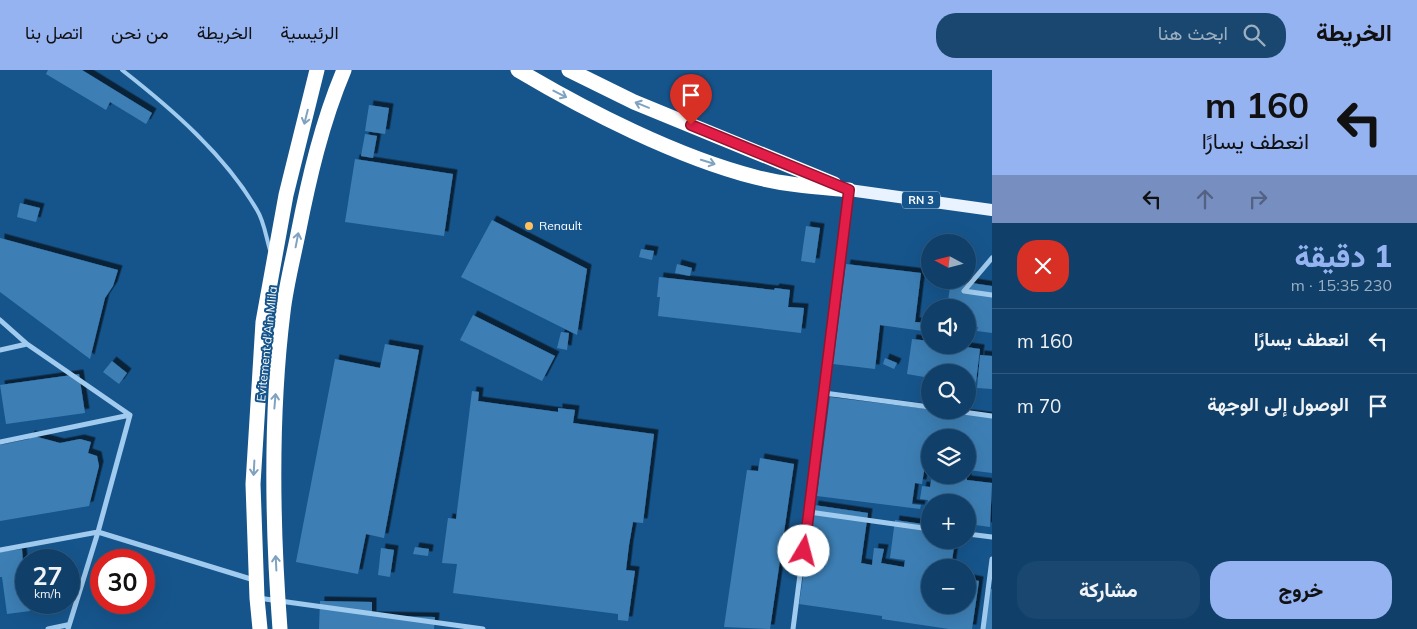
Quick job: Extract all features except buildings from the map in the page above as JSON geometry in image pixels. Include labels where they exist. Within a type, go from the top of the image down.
[{"type":"highway","name":"Evitement d'Ain Mlila","points":[[260,629],[256,581],[253,484],[263,322],[286,195],[317,70]]},
{"type":"highway","name":"Evitement d'Ain Mlila","points":[[280,629],[274,531],[274,410],[283,310],[307,186],[333,96],[344,70]]},
{"type":"highway","name":"RN 3","points":[[518,70],[555,92],[694,158],[755,177],[801,186],[849,190]]},
{"type":"highway","name":"RN 3","points":[[569,70],[634,102],[849,190]]},
{"type":"main road","name":"RN 3","points":[[849,190],[992,210]]},
{"type":"street","points":[[793,629],[810,512],[849,190]]},
{"type":"street","points":[[992,258],[964,291],[992,295]]},
{"type":"street","points":[[0,320],[27,344],[130,415]]},
{"type":"street","points":[[0,350],[27,344]]},
{"type":"street","points":[[824,393],[921,406]]},
{"type":"street","points":[[976,414],[992,416]]},
{"type":"street","points":[[0,442],[130,415]]},
{"type":"street","points":[[48,629],[67,627],[98,532],[130,415]]},
{"type":"street","points":[[810,512],[921,528]]},
{"type":"street","points":[[0,550],[98,532],[256,581]]},
{"type":"street","points":[[976,535],[992,538]]},
{"type":"street","points":[[983,629],[992,559]]},
{"type":"street","points":[[257,598],[278,599],[446,626],[483,629]]},
{"type":"lane","points":[[122,70],[158,98],[222,162],[258,211],[274,261]]},
{"type":"place","name":"Renault","points":[[529,226]]},
{"type":"route","points":[[691,125],[849,190],[804,551]]}]
